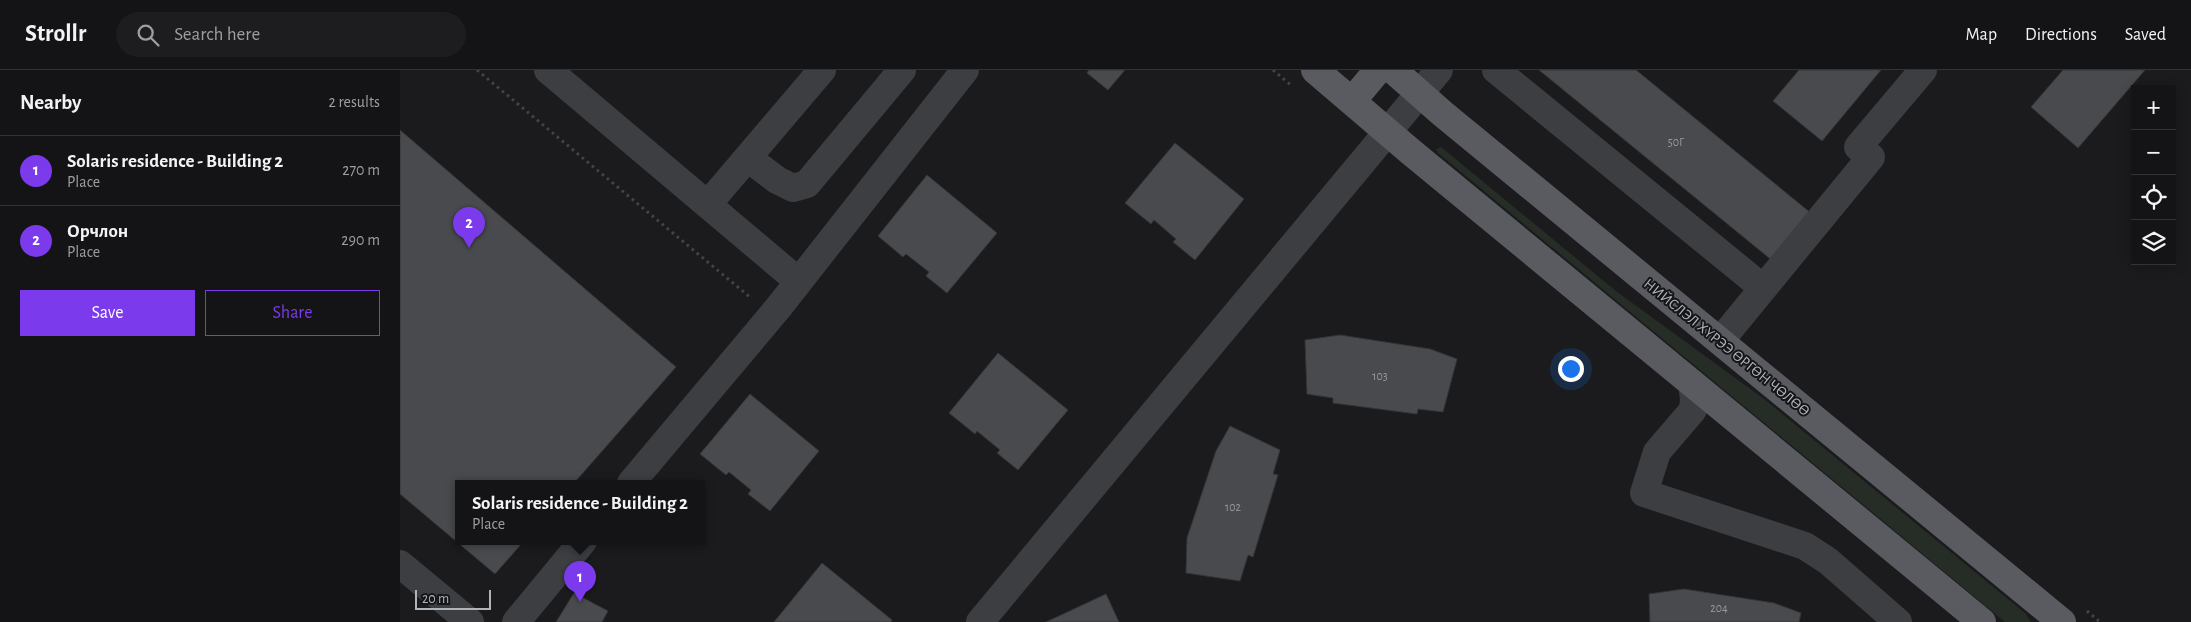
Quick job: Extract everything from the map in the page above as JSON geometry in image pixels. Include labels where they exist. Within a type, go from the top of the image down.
[{"type":"main road","points":[[1315,70],[1982,622]]},
{"type":"main road","points":[[1352,101],[1378,70]]},
{"type":"main road","name":"НИЙСЛЭЛ ХҮРЭЭ ӨРГӨН ЧӨЛӨӨ","points":[[1393,70],[2054,618]]},
{"type":"street","points":[[548,70],[798,282]]},
{"type":"street","points":[[708,204],[822,70]]},
{"type":"street","points":[[748,158],[777,180],[793,188],[807,184],[902,70]]},
{"type":"street","points":[[634,480],[778,308],[965,70]]},
{"type":"street","points":[[980,622],[1439,70]]},
{"type":"street","points":[[1496,70],[1763,288]]},
{"type":"street","points":[[1720,341],[1871,157],[1858,147],[1923,70]]},
{"type":"street","points":[[1692,383],[1693,410],[1657,452],[1644,493],[1805,546],[1828,561],[1898,622]]},
{"type":"street","points":[[516,622],[580,545]]},
{"type":"street","points":[[400,564],[470,622]]},
{"type":"path","points":[[476,70],[752,299],[778,308]]},
{"type":"path","points":[[1280,75],[1284,70]]},
{"type":"shaded area","points":[[1441,147],[1616,291],[1764,399],[2025,613],[2031,622],[2005,622],[1438,153],[1436,149]]},
{"type":"building","points":[[1089,70],[1125,70],[1108,90],[1087,73]]},
{"type":"building","points":[[1539,70],[1636,70],[1812,214],[1774,262]]},
{"type":"building","points":[[1799,70],[1881,70],[1822,141],[1773,101]]},
{"type":"building","points":[[2063,70],[2145,70],[2078,148],[2031,107]]},
{"type":"building","points":[[400,130],[676,367],[577,480],[455,480],[455,540],[400,494]]},
{"type":"building","points":[[1175,143],[1244,199],[1195,260],[1173,242],[1176,239],[1154,220],[1151,224],[1125,203]]},
{"type":"building","points":[[927,175],[997,233],[947,293],[926,276],[929,272],[906,254],[903,257],[878,236]]},
{"type":"building","points":[[1340,335],[1430,349],[1457,359],[1443,412],[1418,409],[1417,414],[1333,403],[1333,398],[1307,394],[1305,340]]},
{"type":"building","points":[[998,353],[1068,410],[1018,470],[997,453],[1000,450],[977,431],[975,434],[949,413]]},
{"type":"building","points":[[750,394],[819,451],[770,511],[748,494],[751,490],[729,472],[726,475],[700,454]]},
{"type":"building","points":[[1230,426],[1280,450],[1273,474],[1278,475],[1253,557],[1248,555],[1240,581],[1186,573],[1187,538],[1216,451]]},
{"type":"building","points":[[461,545],[520,545],[495,574]]},
{"type":"building","points":[[822,563],[892,620],[891,622],[774,622]]},
{"type":"building","points":[[1684,589],[1774,603],[1801,613],[1799,622],[1650,622],[1649,594]]},
{"type":"building","points":[[574,593],[608,611],[602,622],[556,622]]},
{"type":"building","points":[[1106,594],[1119,622],[1046,622]]},
{"type":"place","name":"Орчлон","points":[[469,248]]},
{"type":"place","name":"Solaris residence - Building 2","points":[[580,602]]}]
